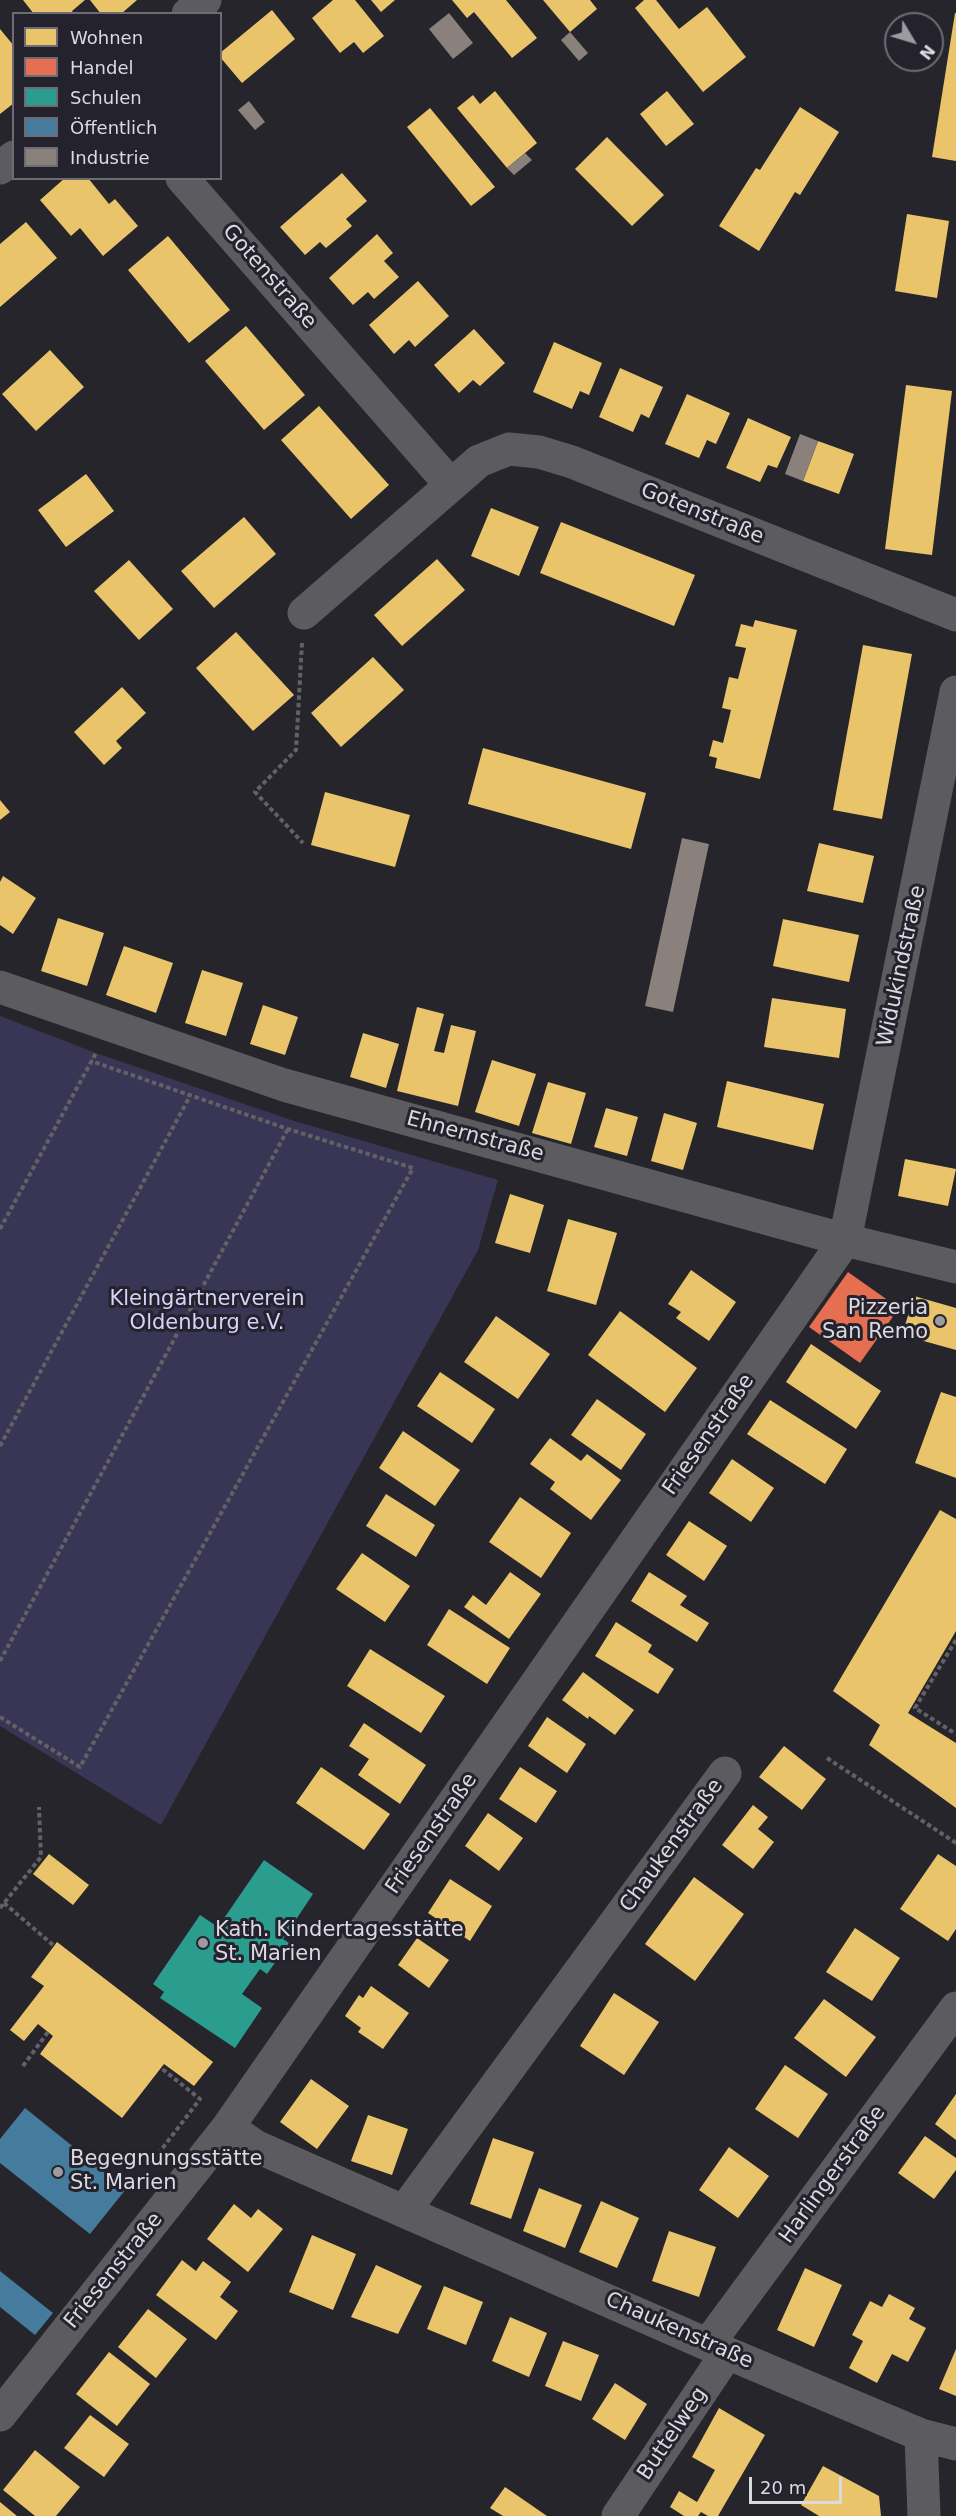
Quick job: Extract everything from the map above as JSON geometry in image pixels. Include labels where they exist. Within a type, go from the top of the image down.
[{"type":"street","points":[[190,12],[205,0]]},
{"type":"street","points":[[0,168],[12,159]]},
{"type":"street","name":"Gotenstraße","points":[[184,180],[450,484]]},
{"type":"street","name":"Gotenstraße","points":[[304,614],[450,484],[479,461],[509,449],[539,452],[572,462],[956,615]]},
{"type":"street","name":"Widukindstraße","points":[[845,1240],[956,692]]},
{"type":"street","name":"Ehnernstraße","points":[[0,987],[284,1085],[845,1240],[956,1267]]},
{"type":"street","name":"Friesenstraße","points":[[0,2415],[228,2127],[845,1240]]},
{"type":"street","name":"Chaukenstraße","points":[[405,2210],[725,1773]]},
{"type":"street","name":"Harlingerstraße","points":[[718,2348],[956,2008]]},
{"type":"street","name":"Chaukenstraße","points":[[228,2127],[255,2146],[718,2348],[921,2435],[956,2444]]},
{"type":"street","name":"Buttelweg","points":[[618,2516],[718,2348]]},
{"type":"street","points":[[921,2435],[924,2516]]},
{"type":"path","points":[[303,843],[255,792],[296,750],[304,614]]},
{"type":"path","points":[[0,1229],[91,1061],[288,1129],[413,1168],[80,1767],[0,1718]]},
{"type":"path","points":[[0,1446],[190,1095]]},
{"type":"path","points":[[0,1661],[288,1129]]},
{"type":"path","points":[[956,1640],[915,1708],[956,1734]]},
{"type":"path","points":[[827,1758],[956,1843]]},
{"type":"path","points":[[0,1908],[41,1857],[39,1807]]},
{"type":"path","points":[[4,1903],[53,1945]]},
{"type":"path","points":[[23,2066],[48,2032]]},
{"type":"path","points":[[149,2166],[200,2099],[161,2068]]},
{"type":"green space","name":"Kleingärtnerverein Oldenburg e.V.","points":[[0,1016],[96,1053],[291,1120],[498,1180],[478,1250],[161,1825],[0,1726]]},
{"type":"building: Wohnen","points":[[23,0],[85,0],[73,12],[32,12]]},
{"type":"building: Wohnen","points":[[90,0],[137,0],[123,12],[99,12]]},
{"type":"building: Wohnen","points":[[333,0],[355,0],[384,36],[363,53],[354,42],[340,53],[312,18]]},
{"type":"building: Wohnen","points":[[371,0],[395,0],[381,12]]},
{"type":"building: Wohnen","points":[[452,0],[506,0],[537,38],[512,58],[474,12],[467,18]]},
{"type":"building: Wohnen","points":[[543,0],[590,0],[597,9],[570,32]]},
{"type":"building: Wohnen","points":[[644,0],[656,0],[679,29],[707,7],[746,57],[703,92],[635,8]]},
{"type":"building: Wohnen","points":[[272,10],[295,39],[242,83],[222,59],[222,51]]},
{"type":"building: Wohnen","points":[[956,13],[956,161],[932,157]]},
{"type":"building: Wohnen","points":[[0,29],[12,44],[12,105],[0,114]]},
{"type":"building: Wohnen","points":[[495,91],[537,143],[507,168],[457,108],[473,95],[480,104]]},
{"type":"building: Wohnen","points":[[667,91],[694,124],[666,146],[640,114]]},
{"type":"building: Wohnen","points":[[800,107],[839,132],[800,195],[795,192],[759,251],[719,226],[756,168],[760,170]]},
{"type":"building: Wohnen","points":[[430,108],[495,187],[471,206],[407,127]]},
{"type":"building: Wohnen","points":[[607,137],[664,195],[632,226],[575,169]]},
{"type":"building: Wohnen","points":[[342,173],[367,201],[346,219],[352,226],[326,248],[320,242],[305,255],[280,227]]},
{"type":"building: Wohnen","points":[[63,180],[90,180],[109,204],[115,199],[138,226],[103,256],[80,228],[71,236],[40,200]]},
{"type":"building: Wohnen","points":[[907,214],[949,221],[937,298],[895,291]]},
{"type":"building: Wohnen","points":[[26,222],[57,258],[0,307],[0,244]]},
{"type":"building: Wohnen","points":[[377,234],[393,253],[384,261],[399,277],[374,299],[368,292],[353,305],[329,278]]},
{"type":"building: Wohnen","points":[[168,236],[230,310],[189,343],[128,270]]},
{"type":"building: Wohnen","points":[[418,281],[449,316],[415,347],[409,340],[394,354],[369,325]]},
{"type":"building: Wohnen","points":[[246,326],[305,395],[264,430],[205,361]]},
{"type":"building: Wohnen","points":[[474,329],[505,363],[480,386],[473,380],[459,393],[434,365]]},
{"type":"building: Wohnen","points":[[554,342],[602,363],[589,395],[580,391],[572,409],[533,392]]},
{"type":"building: Wohnen","points":[[50,350],[84,387],[36,431],[2,394]]},
{"type":"building: Wohnen","points":[[620,368],[663,387],[649,418],[641,414],[633,432],[599,417]]},
{"type":"building: Wohnen","points":[[906,385],[952,391],[932,555],[885,549]]},
{"type":"building: Wohnen","points":[[687,394],[730,413],[716,444],[707,440],[699,458],[665,444]]},
{"type":"building: Wohnen","points":[[319,406],[389,485],[351,519],[281,440]]},
{"type":"building: Wohnen","points":[[748,418],[791,437],[777,468],[768,465],[760,482],[726,468]]},
{"type":"building: Wohnen","points":[[818,441],[854,454],[839,494],[803,481]]},
{"type":"building: Wohnen","points":[[86,474],[114,511],[66,547],[38,510]]},
{"type":"building: Wohnen","points":[[491,508],[539,527],[519,576],[471,556]]},
{"type":"building: Wohnen","points":[[244,517],[276,554],[214,608],[181,571]]},
{"type":"building: Wohnen","points":[[561,522],[695,575],[674,626],[540,573]]},
{"type":"building: Wohnen","points":[[437,559],[465,590],[402,646],[374,615]]},
{"type":"building: Wohnen","points":[[129,560],[173,609],[139,640],[94,591]]},
{"type":"building: Wohnen","points":[[755,620],[797,630],[760,779],[715,768],[717,758],[709,756],[713,740],[723,743],[731,710],[722,708],[729,677],[738,679],[746,648],[735,646],[741,624],[753,627]]},
{"type":"building: Wohnen","points":[[236,632],[294,695],[253,731],[196,668]]},
{"type":"building: Wohnen","points":[[863,645],[912,654],[882,819],[833,810]]},
{"type":"building: Wohnen","points":[[373,657],[404,690],[341,747],[311,713]]},
{"type":"building: Wohnen","points":[[122,687],[146,713],[116,741],[122,748],[104,765],[74,732]]},
{"type":"building: Wohnen","points":[[483,748],[646,793],[631,849],[468,804]]},
{"type":"building: Wohnen","points":[[325,792],[410,815],[395,867],[311,845]]},
{"type":"building: Wohnen","points":[[0,800],[10,812],[0,820]]},
{"type":"building: Wohnen","points":[[819,843],[874,856],[863,903],[807,891]]},
{"type":"building: Wohnen","points":[[3,876],[36,898],[13,934],[0,925],[0,882]]},
{"type":"building: Wohnen","points":[[58,918],[104,933],[87,986],[41,971]]},
{"type":"building: Wohnen","points":[[783,919],[859,935],[849,982],[773,966]]},
{"type":"building: Wohnen","points":[[124,946],[173,963],[156,1013],[106,995]]},
{"type":"building: Wohnen","points":[[202,970],[243,983],[226,1036],[185,1023]]},
{"type":"building: Wohnen","points":[[772,998],[846,1009],[839,1058],[764,1047]]},
{"type":"building: Wohnen","points":[[263,1005],[298,1017],[285,1055],[250,1044]]},
{"type":"building: Wohnen","points":[[417,1007],[444,1014],[434,1051],[444,1053],[451,1025],[476,1031],[458,1106],[397,1091]]},
{"type":"building: Wohnen","points":[[363,1033],[399,1044],[386,1088],[350,1077]]},
{"type":"building: Wohnen","points":[[492,1060],[536,1074],[519,1126],[475,1112]]},
{"type":"building: Wohnen","points":[[727,1081],[824,1104],[813,1150],[717,1127]]},
{"type":"building: Wohnen","points":[[548,1082],[586,1093],[571,1144],[532,1133]]},
{"type":"building: Wohnen","points":[[606,1108],[638,1117],[627,1156],[594,1147]]},
{"type":"building: Wohnen","points":[[664,1113],[697,1123],[683,1170],[651,1161]]},
{"type":"building: Wohnen","points":[[905,1159],[956,1169],[948,1206],[898,1196]]},
{"type":"building: Wohnen","points":[[510,1194],[544,1205],[530,1253],[495,1243]]},
{"type":"building: Wohnen","points":[[568,1219],[617,1233],[596,1305],[547,1291]]},
{"type":"building: Wohnen","points":[[691,1270],[736,1302],[709,1341],[676,1318],[681,1312],[668,1304]]},
{"type":"building: Wohnen","points":[[914,1296],[956,1308],[956,1350],[902,1335]]},
{"type":"building: Wohnen","points":[[620,1311],[697,1368],[665,1412],[588,1355]]},
{"type":"building: Wohnen","points":[[496,1316],[550,1354],[518,1399],[464,1362]]},
{"type":"building: Wohnen","points":[[811,1344],[881,1391],[856,1429],[786,1382]]},
{"type":"building: Wohnen","points":[[440,1372],[495,1409],[472,1443],[417,1406]]},
{"type":"building: Wohnen","points":[[941,1392],[956,1397],[956,1478],[915,1463]]},
{"type":"building: Wohnen","points":[[597,1399],[646,1434],[621,1470],[571,1435]]},
{"type":"building: Wohnen","points":[[770,1400],[847,1449],[825,1484],[747,1434]]},
{"type":"building: Wohnen","points":[[403,1431],[460,1470],[435,1506],[379,1468]]},
{"type":"building: Wohnen","points":[[550,1438],[581,1461],[587,1454],[621,1480],[591,1520],[550,1489],[555,1482],[530,1464]]},
{"type":"building: Wohnen","points":[[732,1459],[774,1488],[751,1522],[709,1493]]},
{"type":"building: Wohnen","points":[[386,1494],[435,1525],[416,1557],[366,1526]]},
{"type":"building: Wohnen","points":[[520,1497],[571,1533],[541,1578],[489,1542]]},
{"type":"building: Wohnen","points":[[940,1510],[956,1519],[956,1631],[908,1713],[956,1743],[956,1808],[869,1745],[880,1725],[833,1691]]},
{"type":"building: Wohnen","points":[[689,1521],[727,1546],[704,1581],[666,1555]]},
{"type":"building: Wohnen","points":[[362,1553],[410,1586],[385,1622],[336,1589]]},
{"type":"building: Wohnen","points":[[510,1572],[541,1594],[509,1639],[464,1607],[473,1595],[486,1605]]},
{"type":"building: Wohnen","points":[[649,1572],[687,1596],[680,1605],[709,1623],[697,1642],[631,1601]]},
{"type":"building: Wohnen","points":[[449,1609],[510,1648],[487,1684],[427,1645]]},
{"type":"building: Wohnen","points":[[616,1622],[652,1645],[648,1652],[674,1669],[658,1694],[595,1656]]},
{"type":"building: Wohnen","points":[[370,1649],[445,1696],[421,1733],[347,1686]]},
{"type":"building: Wohnen","points":[[583,1672],[634,1710],[615,1735],[562,1700]]},
{"type":"building: Wohnen","points":[[547,1717],[586,1744],[567,1773],[528,1746]]},
{"type":"building: Wohnen","points":[[364,1723],[426,1765],[400,1804],[358,1775],[369,1759],[349,1746]]},
{"type":"building: Wohnen","points":[[784,1746],[826,1779],[802,1810],[759,1777]]},
{"type":"building: Wohnen","points":[[321,1767],[390,1814],[364,1850],[296,1803]]},
{"type":"building: Wohnen","points":[[520,1767],[557,1791],[536,1823],[499,1799]]},
{"type":"building: Wohnen","points":[[753,1805],[768,1817],[758,1829],[774,1842],[753,1869],[722,1845]]},
{"type":"building: Wohnen","points":[[488,1813],[523,1838],[499,1871],[465,1846]]},
{"type":"building: Wohnen","points":[[49,1854],[89,1885],[73,1905],[33,1874]]},
{"type":"building: Wohnen","points":[[938,1854],[956,1866],[956,1929],[948,1941],[900,1909]]},
{"type":"building: Wohnen","points":[[694,1877],[744,1914],[695,1981],[645,1944]]},
{"type":"building: Wohnen","points":[[450,1879],[492,1906],[470,1941],[428,1913]]},
{"type":"building: Wohnen","points":[[855,1928],[900,1958],[872,2001],[826,1972]]},
{"type":"building: Wohnen","points":[[417,1938],[449,1960],[429,1988],[398,1965]]},
{"type":"building: Wohnen","points":[[57,1942],[213,2062],[194,2086],[164,2064],[122,2118],[40,2054],[53,2036],[38,2024],[24,2041],[10,2030],[44,1986],[31,1977]]},
{"type":"building: Wohnen","points":[[371,1986],[409,2013],[383,2049],[358,2032],[361,2028],[345,2016],[359,1995],[363,1998]]},
{"type":"building: Wohnen","points":[[614,1993],[659,2022],[624,2075],[580,2046]]},
{"type":"building: Wohnen","points":[[824,1999],[876,2037],[846,2077],[794,2038]]},
{"type":"building: Wohnen","points":[[785,2065],[828,2094],[798,2138],[755,2109]]},
{"type":"building: Wohnen","points":[[311,2079],[349,2106],[317,2149],[280,2122]]},
{"type":"building: Wohnen","points":[[956,2094],[956,2140],[935,2124]]},
{"type":"building: Wohnen","points":[[368,2115],[408,2129],[392,2175],[351,2161]]},
{"type":"building: Wohnen","points":[[925,2136],[956,2158],[956,2170],[934,2199],[898,2173]]},
{"type":"building: Wohnen","points":[[493,2138],[534,2152],[511,2219],[470,2204]]},
{"type":"building: Wohnen","points":[[729,2147],[769,2176],[738,2218],[699,2190]]},
{"type":"building: Wohnen","points":[[539,2188],[582,2205],[565,2248],[523,2231]]},
{"type":"building: Wohnen","points":[[601,2201],[639,2218],[617,2268],[579,2252]]},
{"type":"building: Wohnen","points":[[234,2204],[251,2218],[258,2209],[283,2229],[248,2272],[207,2239]]},
{"type":"building: Wohnen","points":[[669,2231],[716,2247],[699,2297],[652,2281]]},
{"type":"building: Wohnen","points":[[312,2235],[356,2254],[333,2310],[289,2292]]},
{"type":"building: Wohnen","points":[[182,2260],[196,2271],[203,2261],[231,2282],[220,2297],[238,2311],[216,2340],[156,2295]]},
{"type":"building: Wohnen","points":[[376,2265],[422,2286],[398,2334],[351,2317]]},
{"type":"building: Wohnen","points":[[805,2268],[842,2285],[814,2347],[777,2330]]},
{"type":"building: Wohnen","points":[[444,2286],[483,2302],[466,2345],[427,2329]]},
{"type":"building: Wohnen","points":[[889,2294],[915,2308],[909,2319],[926,2328],[908,2362],[892,2354],[877,2383],[849,2368],[863,2341],[852,2335],[870,2301],[882,2307]]},
{"type":"building: Wohnen","points":[[148,2309],[187,2339],[156,2378],[118,2347]]},
{"type":"building: Wohnen","points":[[510,2317],[547,2333],[529,2377],[492,2361]]},
{"type":"building: Wohnen","points":[[563,2341],[599,2355],[581,2401],[545,2386]]},
{"type":"building: Wohnen","points":[[956,2349],[956,2396],[939,2389]]},
{"type":"building: Wohnen","points":[[109,2352],[150,2384],[117,2426],[76,2394]]},
{"type":"building: Wohnen","points":[[615,2383],[647,2404],[625,2440],[592,2419]]},
{"type":"building: Wohnen","points":[[719,2408],[765,2435],[718,2516],[708,2516],[701,2512],[698,2516],[684,2516],[670,2507],[679,2491],[697,2502],[715,2470],[692,2457]]},
{"type":"building: Wohnen","points":[[90,2415],[129,2444],[104,2477],[64,2448]]},
{"type":"building: Wohnen","points":[[35,2450],[80,2487],[56,2516],[35,2516],[3,2490]]},
{"type":"building: Wohnen","points":[[823,2466],[879,2496],[881,2516],[819,2516],[801,2505]]},
{"type":"building: Wohnen","points":[[505,2487],[547,2516],[503,2516],[490,2508]]},
{"type":"building: Wohnen","points":[[0,2502],[17,2516],[0,2516]]},
{"type":"building: Handel","points":[[848,1272],[899,1308],[860,1363],[809,1327]]},
{"type":"building: Schulen","points":[[264,1860],[313,1894],[283,1939],[289,1943],[267,1974],[260,1969],[242,1994],[262,2008],[235,2048],[160,1998],[164,1992],[153,1984],[200,1915],[218,1927]]},
{"type":"building: Öffentlich","points":[[25,2108],[126,2189],[90,2234],[0,2163],[0,2139]]},
{"type":"building: Öffentlich","points":[[0,2271],[53,2313],[35,2335],[0,2307]]},
{"type":"building: Industrie","points":[[449,13],[473,43],[453,59],[429,29]]},
{"type":"building: Industrie","points":[[570,32],[588,53],[579,61],[561,40]]},
{"type":"building: Industrie","points":[[249,101],[265,122],[255,130],[238,110]]},
{"type":"building: Industrie","points":[[525,153],[532,160],[514,175],[507,168]]},
{"type":"building: Industrie","points":[[800,434],[818,441],[803,481],[785,474]]},
{"type":"building: Industrie","points":[[682,838],[709,844],[673,1012],[645,1006]]},
{"type":"place","name":"Pizzeria San Remo","points":[[940,1321]]},
{"type":"place","name":"Kath. Kindertagesstätte St. Marien","points":[[203,1943]]},
{"type":"place","name":"Begegnungsstätte St. Marien","points":[[58,2172]]}]
